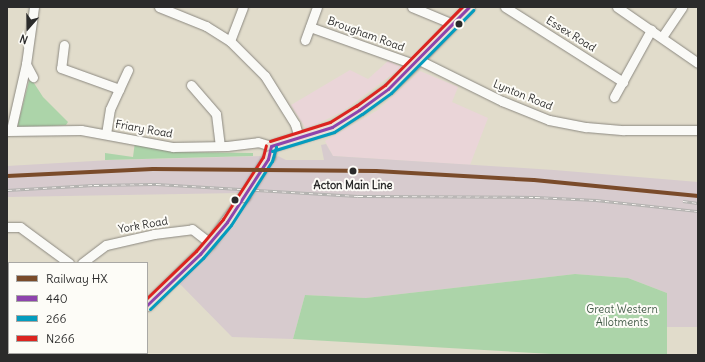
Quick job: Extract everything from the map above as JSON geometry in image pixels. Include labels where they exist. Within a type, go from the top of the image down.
[{"type":"main road","points":[[148,304],[210,243],[244,196],[270,151],[299,138],[332,127],[388,89],[468,7]]},
{"type":"street","name":"Friary Road","points":[[34,7],[26,64],[9,130],[59,129],[106,134],[173,147],[220,146],[258,142],[270,151]]},
{"type":"street","points":[[230,41],[243,7]]},
{"type":"street","points":[[305,40],[317,7]]},
{"type":"street","points":[[412,7],[452,24]]},
{"type":"street","name":"Essex Road","points":[[505,7],[623,82]]},
{"type":"street","points":[[618,7],[698,63]]},
{"type":"street","points":[[662,37],[682,7]]},
{"type":"street","points":[[165,8],[206,26],[230,41],[264,76],[295,124],[299,138]]},
{"type":"street","name":"Brougham Road","points":[[310,27],[416,62]]},
{"type":"street","points":[[614,97],[651,30]]},
{"type":"street","points":[[64,45],[61,68],[119,89]]},
{"type":"street","name":"Lynton Road","points":[[416,62],[502,101],[549,120],[586,127],[624,130],[698,130]]},
{"type":"street","points":[[26,64],[33,77]]},
{"type":"street","points":[[106,134],[110,109],[128,70]]},
{"type":"street","points":[[191,85],[216,114],[220,146]]},
{"type":"street","points":[[7,227],[20,227],[68,262]]},
{"type":"street","name":"York Road","points":[[83,262],[106,245],[154,234],[192,229],[210,243]]},
{"type":"shaded area","points":[[388,61],[402,67],[342,112],[306,129],[291,105],[350,70],[368,79]]},
{"type":"shaded area","points":[[420,71],[458,87],[452,102],[488,118],[470,165],[333,156],[325,141],[378,110]]},
{"type":"shaded area","points":[[326,144],[333,156],[554,170],[698,182],[698,327],[667,327],[667,293],[628,278],[575,274],[366,298],[305,295],[293,339],[232,337],[179,283],[215,249],[278,156],[286,160],[324,160],[321,145]]},
{"type":"shaded area","points":[[264,156],[239,193],[7,197],[7,166],[111,160]]},
{"type":"green space","points":[[32,80],[43,97],[68,122],[66,125],[19,128],[18,124],[29,81]]},
{"type":"green space","points":[[135,142],[175,152],[253,153],[253,156],[105,160],[105,153],[133,157]]},
{"type":"green space","name":"Great Western Allotments","points":[[575,274],[628,278],[667,293],[667,355],[569,355],[293,339],[305,295],[366,298]]},
{"type":"railway","points":[[7,190],[94,185],[156,184],[358,196],[535,197],[596,200],[698,211]]},
{"type":"railway","points":[[683,201],[698,203]]},
{"type":"rail line","name":"HX","points":[[7,176],[153,169],[376,171],[534,180],[698,196]]},
{"type":"transit line","name":"N266","points":[[270,141],[330,122],[356,106],[385,85],[462,7]]},
{"type":"transit line","name":"440","points":[[271,146],[332,127],[359,110],[388,89],[469,7]]},
{"type":"transit line","name":"266","points":[[272,151],[334,132],[362,114],[391,93],[473,10]]},
{"type":"transit line","name":"N266","points":[[148,297],[196,251],[223,219],[263,157],[266,145]]},
{"type":"transit line","name":"440","points":[[148,304],[200,254],[227,222],[268,159],[271,146]]},
{"type":"transit line","name":"266","points":[[150,309],[203,258],[231,225],[272,161],[276,147]]},
{"type":"place","name":"Acton Main Line","points":[[353,171]]}]
